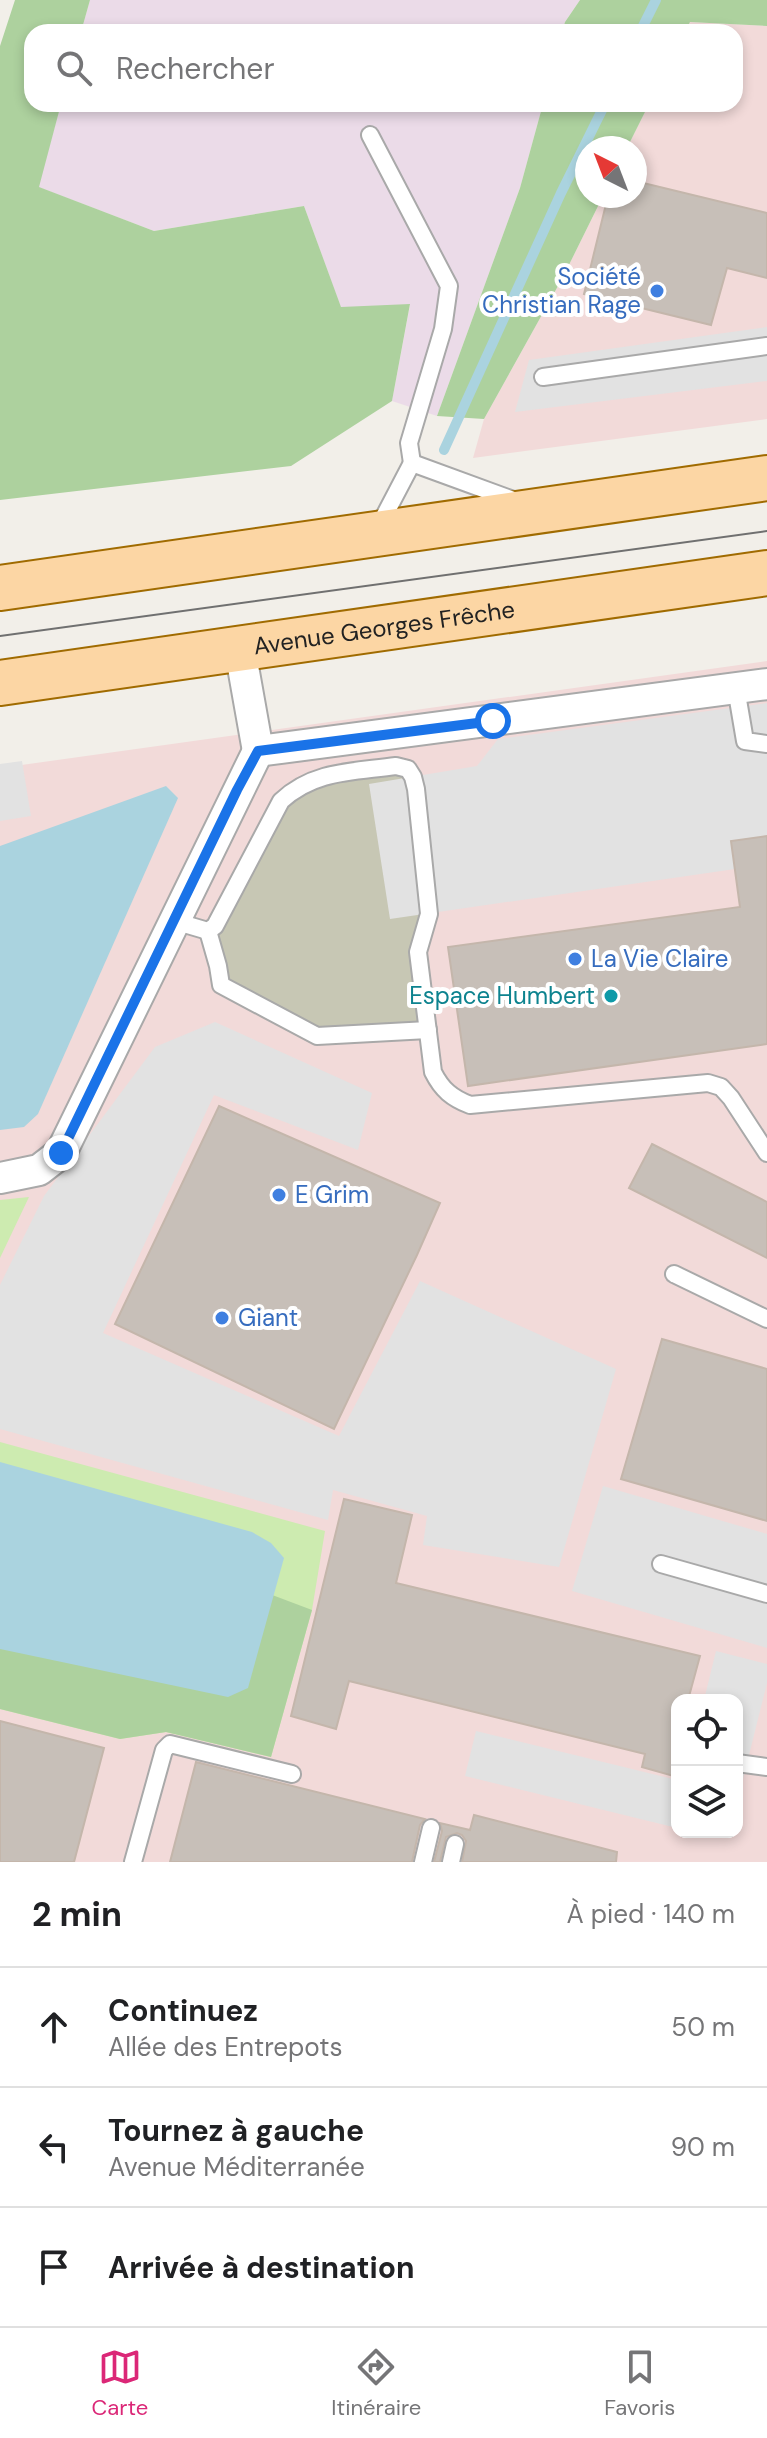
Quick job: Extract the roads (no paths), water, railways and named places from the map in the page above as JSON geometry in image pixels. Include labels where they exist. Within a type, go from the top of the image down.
[{"type":"main road","points":[[0,588],[767,478]]},
{"type":"main road","name":"Avenue Georges Frêche","points":[[0,683],[767,573]]},
{"type":"street","points":[[0,1178],[39,1170],[61,1153],[258,751],[240,650]]},
{"type":"street","points":[[258,751],[767,684]]},
{"type":"lane","points":[[370,135],[449,286],[443,329],[409,443],[412,463],[374,535]]},
{"type":"lane","points":[[543,377],[767,346]]},
{"type":"lane","points":[[412,463],[544,511]]},
{"type":"lane","points":[[736,688],[745,741],[767,744]]},
{"type":"lane","points":[[208,931],[215,926],[281,801],[293,790],[319,777],[396,766],[408,769],[416,789],[429,914],[418,952],[433,1072],[440,1085],[455,1099],[470,1105],[708,1083],[721,1087],[731,1098],[767,1153]]},
{"type":"lane","points":[[174,921],[208,931]]},
{"type":"lane","points":[[208,931],[221,985],[317,1036],[428,1030]]},
{"type":"lane","points":[[674,1274],[767,1319]]},
{"type":"lane","points":[[661,1564],[767,1594]]},
{"type":"lane","points":[[133,1862],[164,1750],[170,1744],[292,1774]]},
{"type":"lane","points":[[743,1764],[767,1767]]},
{"type":"lane","points":[[423,1862],[431,1828]]},
{"type":"lane","points":[[451,1862],[455,1844]]},
{"type":"water","points":[[166,786],[178,798],[38,1114],[24,1127],[0,1130],[0,846]]},
{"type":"water","points":[[0,1462],[252,1532],[271,1543],[284,1558],[248,1688],[228,1697],[0,1649]]},
{"type":"waterway","points":[[644,24],[656,0]]},
{"type":"waterway","points":[[444,450],[601,112]]},
{"type":"tram line","points":[[0,636],[767,531]]},
{"type":"place","name":"Société Christian Rage","points":[[657,291]]},
{"type":"place","name":"La Vie Claire","points":[[575,959]]},
{"type":"place","name":"Espace Humbert","points":[[611,996]]},
{"type":"place","name":"E Grim","points":[[279,1195]]},
{"type":"place","name":"Giant","points":[[222,1318]]}]
